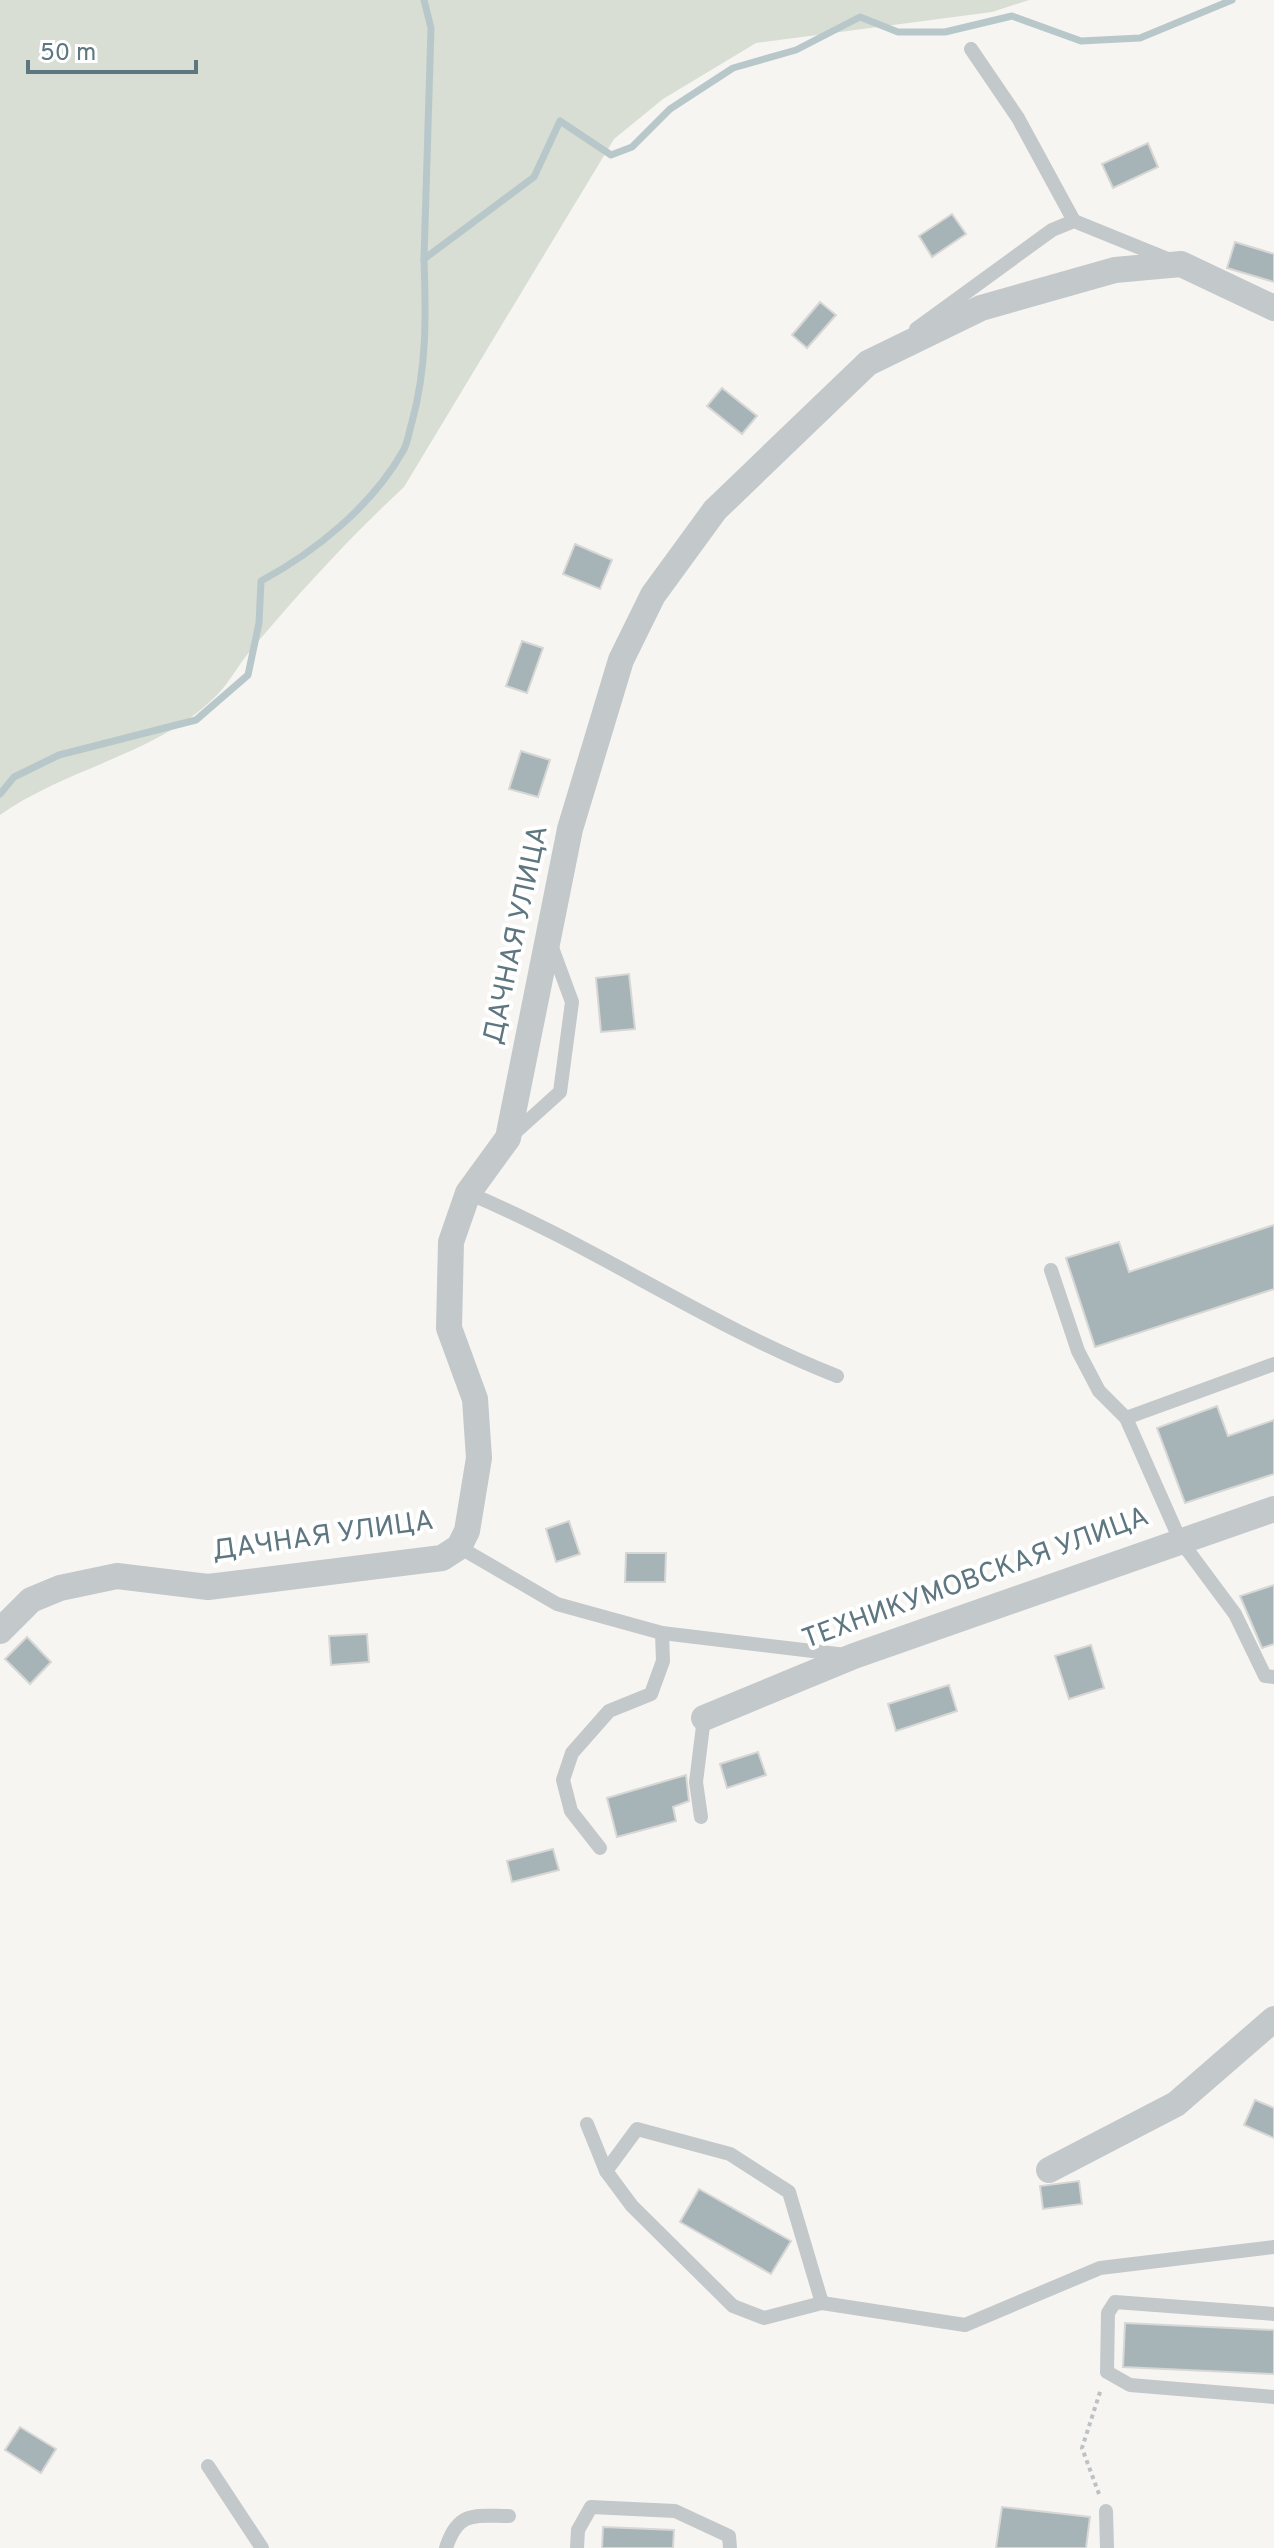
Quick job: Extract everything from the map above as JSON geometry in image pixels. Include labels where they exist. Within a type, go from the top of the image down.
[{"type":"street","points":[[1181,264],[1274,308]]},
{"type":"street","name":"ДАЧНАЯ УЛИЦА","points":[[0,1631],[31,1600],[60,1588],[117,1576],[208,1587],[442,1558],[459,1547],[467,1531],[479,1458],[475,1399],[449,1328],[451,1242],[468,1193],[508,1138],[570,829],[621,660],[653,595],[715,510],[868,363],[981,308],[1115,270],[1181,264]]},
{"type":"street","name":"ТЕХНИКУМОВСКАЯ УЛИЦА","points":[[704,1718],[854,1656],[1274,1509]]},
{"type":"street","points":[[1049,2170],[1176,2104],[1274,2019]]},
{"type":"lane","points":[[971,49],[1018,118],[1074,221],[1181,264]]},
{"type":"lane","points":[[868,363],[1052,230],[1074,221]]},
{"type":"lane","points":[[508,1138],[560,1092],[572,1002],[548,937]]},
{"type":"lane","points":[[468,1193],[529,1219],[777,1353],[837,1376]]},
{"type":"lane","points":[[1051,1270],[1078,1351],[1099,1391],[1126,1418],[1180,1540],[1235,1614],[1265,1676],[1274,1677]]},
{"type":"lane","points":[[1126,1418],[1274,1364]]},
{"type":"lane","points":[[459,1547],[557,1604],[662,1633],[854,1656]]},
{"type":"lane","points":[[600,1848],[571,1811],[563,1780],[572,1753],[609,1711],[651,1694],[663,1661],[662,1633]]},
{"type":"lane","points":[[701,1817],[696,1782],[704,1718]]},
{"type":"lane","points":[[587,2124],[606,2171],[632,2206],[733,2306],[764,2318],[822,2303],[965,2325],[1100,2268],[1274,2247]]},
{"type":"lane","points":[[606,2171],[637,2129],[730,2154],[789,2192],[822,2303]]},
{"type":"lane","points":[[1274,2314],[1115,2302],[1108,2313],[1107,2372],[1130,2385],[1274,2397]]},
{"type":"lane","points":[[208,2466],[262,2548]]},
{"type":"lane","points":[[577,2548],[578,2530],[591,2507],[675,2511],[729,2536],[730,2548]]},
{"type":"lane","points":[[1106,2511],[1107,2548]]},
{"type":"lane","points":[[446,2548],[452,2528],[469,2516],[509,2516]]},
{"type":"path","points":[[1106,2511],[1082,2448],[1107,2372]]},
{"type":"shaded area","points":[[0,0],[1029,0],[992,12],[756,43],[663,99],[614,139],[404,487],[305,588],[250,651],[217,695],[169,732],[54,785],[0,815]]},
{"type":"building","points":[[1148,143],[1158,167],[1113,188],[1102,164]]},
{"type":"building","points":[[952,214],[966,234],[932,257],[919,236]]},
{"type":"building","points":[[1235,242],[1274,254],[1274,282],[1227,268]]},
{"type":"building","points":[[820,302],[836,315],[807,348],[792,335]]},
{"type":"building","points":[[722,388],[757,416],[742,434],[707,406]]},
{"type":"building","points":[[575,544],[612,560],[600,589],[563,574]]},
{"type":"building","points":[[522,641],[543,648],[527,693],[506,686]]},
{"type":"building","points":[[521,751],[550,760],[538,797],[509,789]]},
{"type":"building","points":[[629,974],[635,1029],[601,1032],[596,978]]},
{"type":"building","points":[[1274,1225],[1274,1289],[1095,1347],[1066,1258],[1119,1242],[1129,1272]]},
{"type":"building","points":[[1217,1406],[1228,1436],[1274,1420],[1274,1474],[1185,1503],[1157,1428]]},
{"type":"building","points":[[569,1521],[580,1554],[556,1562],[546,1529]]},
{"type":"building","points":[[626,1553],[666,1553],[665,1582],[625,1582]]},
{"type":"building","points":[[1274,1585],[1274,1644],[1262,1648],[1240,1596]]},
{"type":"building","points":[[367,1634],[369,1662],[331,1665],[329,1636]]},
{"type":"building","points":[[27,1637],[51,1662],[30,1684],[5,1659]]},
{"type":"building","points":[[1091,1645],[1104,1688],[1069,1699],[1055,1656]]},
{"type":"building","points":[[949,1685],[957,1711],[896,1731],[888,1704]]},
{"type":"building","points":[[758,1752],[766,1775],[727,1788],[720,1764]]},
{"type":"building","points":[[686,1775],[689,1801],[673,1807],[676,1821],[617,1837],[607,1798]]},
{"type":"building","points":[[553,1849],[559,1870],[512,1882],[507,1861]]},
{"type":"building","points":[[1255,2100],[1274,2108],[1274,2138],[1244,2125]]},
{"type":"building","points":[[1079,2181],[1082,2204],[1043,2209],[1040,2186]]},
{"type":"building","points":[[699,2189],[791,2241],[771,2274],[680,2222]]},
{"type":"building","points":[[1125,2323],[1274,2330],[1274,2374],[1123,2367]]},
{"type":"building","points":[[20,2427],[56,2449],[41,2473],[5,2450]]},
{"type":"building","points":[[1002,2507],[1090,2517],[1086,2548],[996,2548]]},
{"type":"building","points":[[603,2527],[674,2530],[673,2548],[602,2548]]},
{"type":"waterway","points":[[424,0],[431,28],[424,259]]},
{"type":"waterway","points":[[0,794],[14,777],[59,755],[196,720],[248,675],[259,623],[261,581],[302,556],[341,526],[375,490],[405,448],[417,402],[423,361],[424,259],[534,177],[560,121],[611,155],[632,147],[670,109],[733,68],[796,50],[860,17],[898,32],[945,32],[1012,16],[1081,41],[1140,38],[1232,0]]}]
